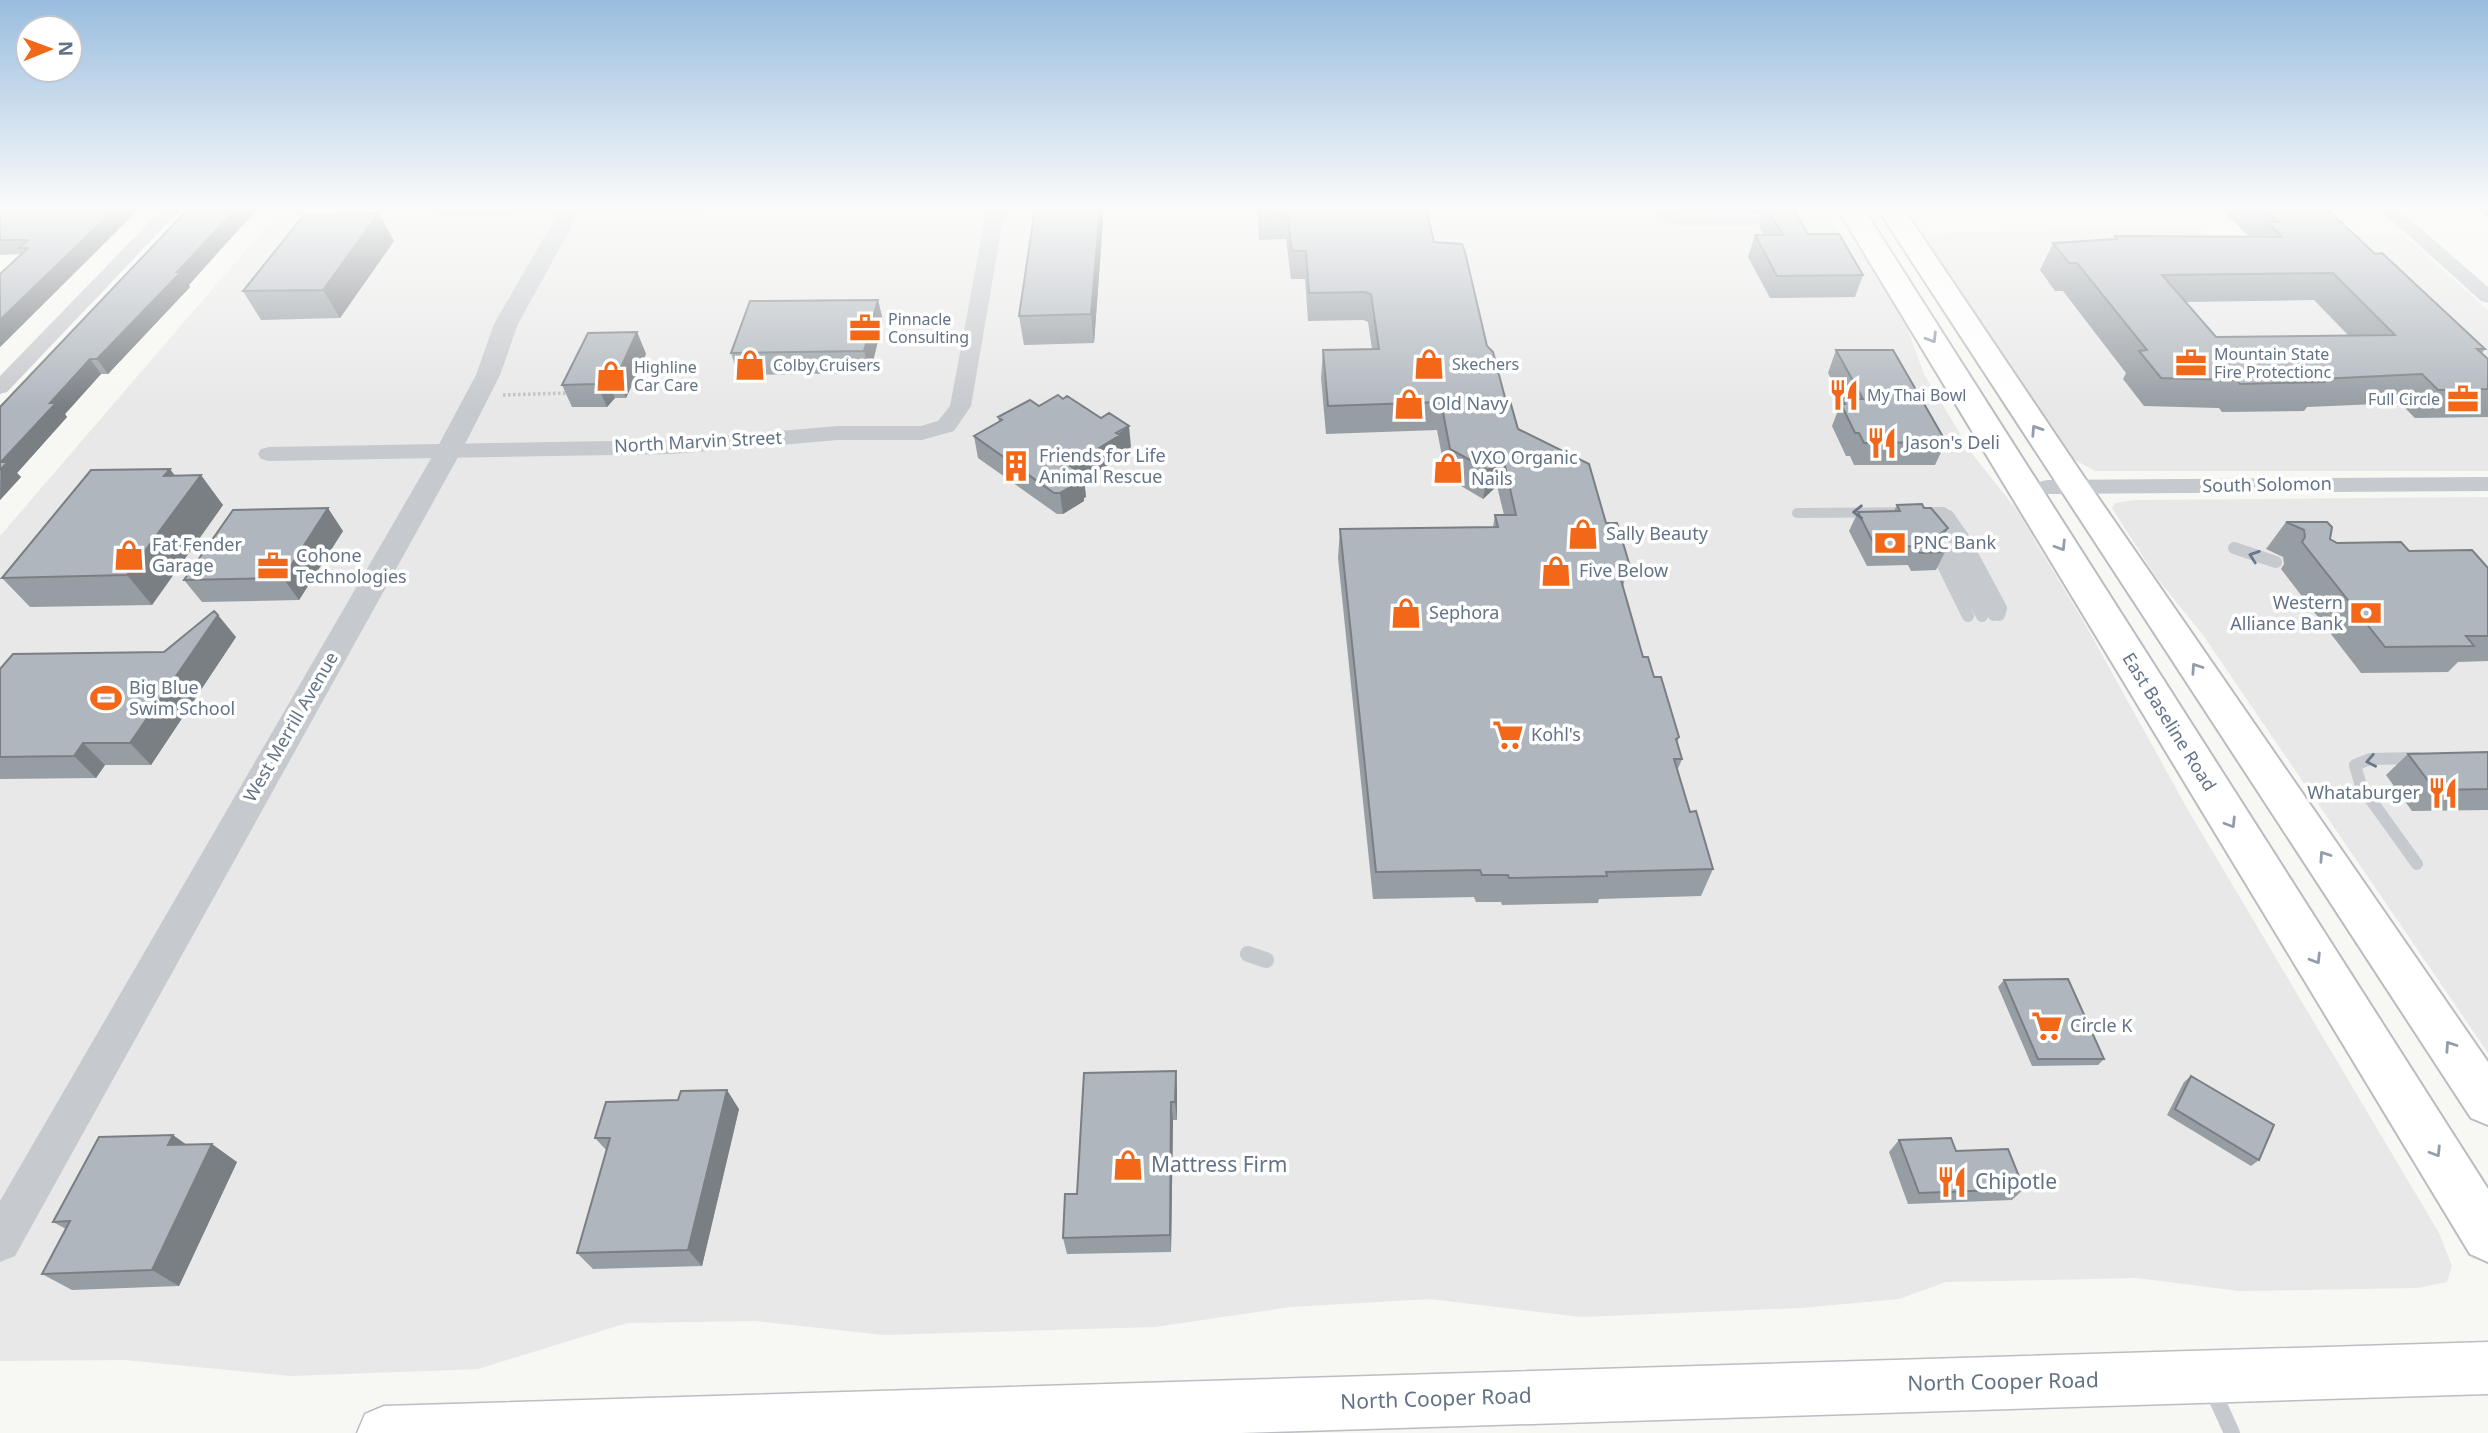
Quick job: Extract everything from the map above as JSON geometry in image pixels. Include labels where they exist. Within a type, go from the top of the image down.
[{"type":"main road","name":"East Baseline Road","points":[[1911,275],[2488,1236]]},
{"type":"main road","name":"East Baseline Road","points":[[1924,275],[1975,338],[2060,487],[2488,1102]]},
{"type":"main road","name":"North Cooper Road","points":[[384,1433],[1233,1419],[2207,1376],[2488,1368]]},
{"type":"street","points":[[0,388],[109,275]]},
{"type":"street","name":"West Merrill Avenue","points":[[0,1241],[449,450],[488,375],[506,324],[534,275]]},
{"type":"street","name":"North Marvin Street","points":[[270,454],[672,447],[838,433],[922,433],[946,426],[960,406],[984,275]]},
{"type":"street","points":[[2463,275],[2488,297]]},
{"type":"street","name":"South Solomon","points":[[2060,487],[2488,484]]},
{"type":"lane","points":[[1797,513],[1922,510],[1943,512],[1952,519],[1951,537],[1922,510]]},
{"type":"lane","points":[[1904,511],[1918,518],[1922,527]]},
{"type":"lane","points":[[2234,548],[2256,558],[2276,562]]},
{"type":"lane","points":[[1955,554],[2001,608],[1992,615],[1955,554]]},
{"type":"lane","points":[[1955,554],[1968,616]]},
{"type":"lane","points":[[2417,864],[2361,786],[2355,765],[2370,759],[2435,758]]},
{"type":"lane","points":[[1248,954],[1266,961]]},
{"type":"lane","points":[[2207,1376],[2232,1433]]},
{"type":"path","points":[[477,396],[567,393]]},
{"type":"shaded area","points":[[225,275],[1875,275],[1908,330],[1924,374],[1973,455],[2016,509],[2085,624],[2188,810],[2439,1233],[2452,1266],[2447,1282],[2417,1288],[2239,1291],[2137,1278],[1946,1282],[1899,1299],[1801,1308],[1581,1317],[1430,1299],[1290,1307],[1155,1327],[884,1335],[755,1321],[627,1323],[478,1369],[291,1376],[125,1360],[0,1361],[0,536]]},
{"type":"shaded area","points":[[1947,275],[2449,275],[2488,310],[2488,471],[2095,471],[2075,460]]},
{"type":"shaded area","points":[[2488,497],[2488,1053],[2203,635],[2156,577],[2112,508],[2115,503],[2135,500]]},
{"type":"building","points":[[0,275],[47,275],[0,320]]},
{"type":"building","points":[[125,275],[178,275],[97,359],[90,359],[50,403],[56,403],[1,462],[8,462],[0,470],[0,407]]},
{"type":"building","points":[[256,275],[334,275],[323,290],[243,291]]},
{"type":"building","points":[[1025,275],[1094,275],[1091,314],[1019,316]]},
{"type":"building","name":"Kohl's","points":[[1308,275],[1470,275],[1487,346],[1493,352],[1506,401],[1510,401],[1518,429],[1589,464],[1606,523],[1617,523],[1629,563],[1619,563],[1622,573],[1619,573],[1643,657],[1648,657],[1654,677],[1661,677],[1679,737],[1676,739],[1682,759],[1674,759],[1690,812],[1696,811],[1713,869],[1606,872],[1607,876],[1509,878],[1508,875],[1482,875],[1480,870],[1376,872],[1340,529],[1498,527],[1495,515],[1516,515],[1503,457],[1488,470],[1450,449],[1441,402],[1328,406],[1323,350],[1379,349],[1371,294],[1309,293]]},
{"type":"building","points":[[1776,275],[1863,275],[1777,276]]},
{"type":"building","points":[[2087,275],[2173,275],[2162,275],[2216,337],[2395,335],[2335,275],[2405,275],[2485,349],[2477,349],[2488,359],[2488,389],[2438,390],[2422,374],[2321,379],[2324,382],[2240,384],[2237,380],[2161,378],[2139,351],[2147,350]]},
{"type":"building","points":[[878,300],[864,351],[731,353],[750,301]]},
{"type":"building","points":[[637,332],[617,376],[606,376],[597,384],[562,385],[588,333]]},
{"type":"building","points":[[1836,350],[1893,350],[1946,442],[1864,443],[1859,433],[1855,433],[1841,404],[1845,404],[1843,399],[1863,399]]},
{"type":"building","points":[[1058,395],[1063,399],[1067,396],[1101,418],[1109,413],[1129,426],[1116,433],[1120,435],[1070,466],[1084,475],[1080,478],[1082,480],[1060,493],[1054,493],[974,436],[1002,420],[998,417],[1030,400],[1039,406]]},
{"type":"building","points":[[170,469],[164,476],[201,475],[127,575],[2,578],[91,470]]},
{"type":"building","points":[[1922,504],[1924,508],[1931,508],[1948,528],[1939,535],[1945,552],[1920,553],[1917,546],[1876,548],[1858,512],[1900,511],[1897,505]]},
{"type":"building","points":[[328,508],[283,578],[184,580],[233,510]]},
{"type":"building","points":[[2286,522],[2327,522],[2332,527],[2330,539],[2337,543],[2401,542],[2409,551],[2472,550],[2488,568],[2488,636],[2466,636],[2474,646],[2385,647],[2302,542],[2305,537],[2304,530]]},
{"type":"building","name":"Big Blue Swim School","points":[[214,611],[218,615],[130,743],[83,743],[74,756],[0,757],[0,669],[13,654],[164,652]]},
{"type":"building","points":[[2488,752],[2488,789],[2435,790],[2408,754]]},
{"type":"building","name":"Circle K","points":[[2068,979],[2104,1059],[2038,1059],[2004,980]]},
{"type":"building","name":"Mattress Firm","points":[[1176,1071],[1175,1102],[1171,1102],[1170,1235],[1063,1238],[1065,1194],[1077,1194],[1084,1073]]},
{"type":"building","points":[[2191,1076],[2274,1125],[2259,1160],[2175,1109]]},
{"type":"building","points":[[727,1090],[688,1250],[577,1253],[610,1138],[595,1138],[606,1102],[678,1100],[681,1091]]},
{"type":"building","points":[[173,1135],[168,1145],[212,1144],[152,1270],[42,1274],[70,1221],[53,1222],[99,1137]]},
{"type":"building","name":"Chipotle","points":[[1951,1138],[1956,1151],[2008,1149],[2024,1189],[1919,1193],[1899,1140]]},
{"type":"place","name":"Pinnacle Consulting","points":[[865,328]]},
{"type":"place","name":"Mountain State Fire Protectionc","points":[[2191,363]]},
{"type":"place","name":"Skechers","points":[[1429,364]]},
{"type":"place","name":"Colby Cruisers","points":[[750,365]]},
{"type":"place","name":"Highline Car Care","points":[[611,376]]},
{"type":"place","name":"My Thai Bowl","points":[[1844,395]]},
{"type":"place","name":"Full Circle","points":[[2463,399]]},
{"type":"place","name":"Old Navy","points":[[1409,404]]},
{"type":"place","name":"Jason's Deli","points":[[1882,443]]},
{"type":"place","name":"Friends for Life Animal Rescue","points":[[1016,466]]},
{"type":"place","name":"VXO Organic Nails","points":[[1448,468]]},
{"type":"place","name":"Sally Beauty","points":[[1583,534]]},
{"type":"place","name":"PNC Bank","points":[[1890,543]]},
{"type":"place","name":"Fat Fender Garage","points":[[129,555]]},
{"type":"place","name":"Cohone Technologies","points":[[273,566]]},
{"type":"place","name":"Five Below","points":[[1556,571]]},
{"type":"place","name":"Sephora","points":[[1406,613]]},
{"type":"place","name":"Western Alliance Bank","points":[[2366,613]]},
{"type":"place","name":"Big Blue Swim School","points":[[106,698]]},
{"type":"place","name":"Kohl's","points":[[1508,735]]},
{"type":"place","name":"Whataburger","points":[[2443,793]]},
{"type":"place","name":"Circle K","points":[[2047,1026]]},
{"type":"place","name":"Mattress Firm","points":[[1128,1165]]},
{"type":"place","name":"Chipotle","points":[[1952,1182]]}]
